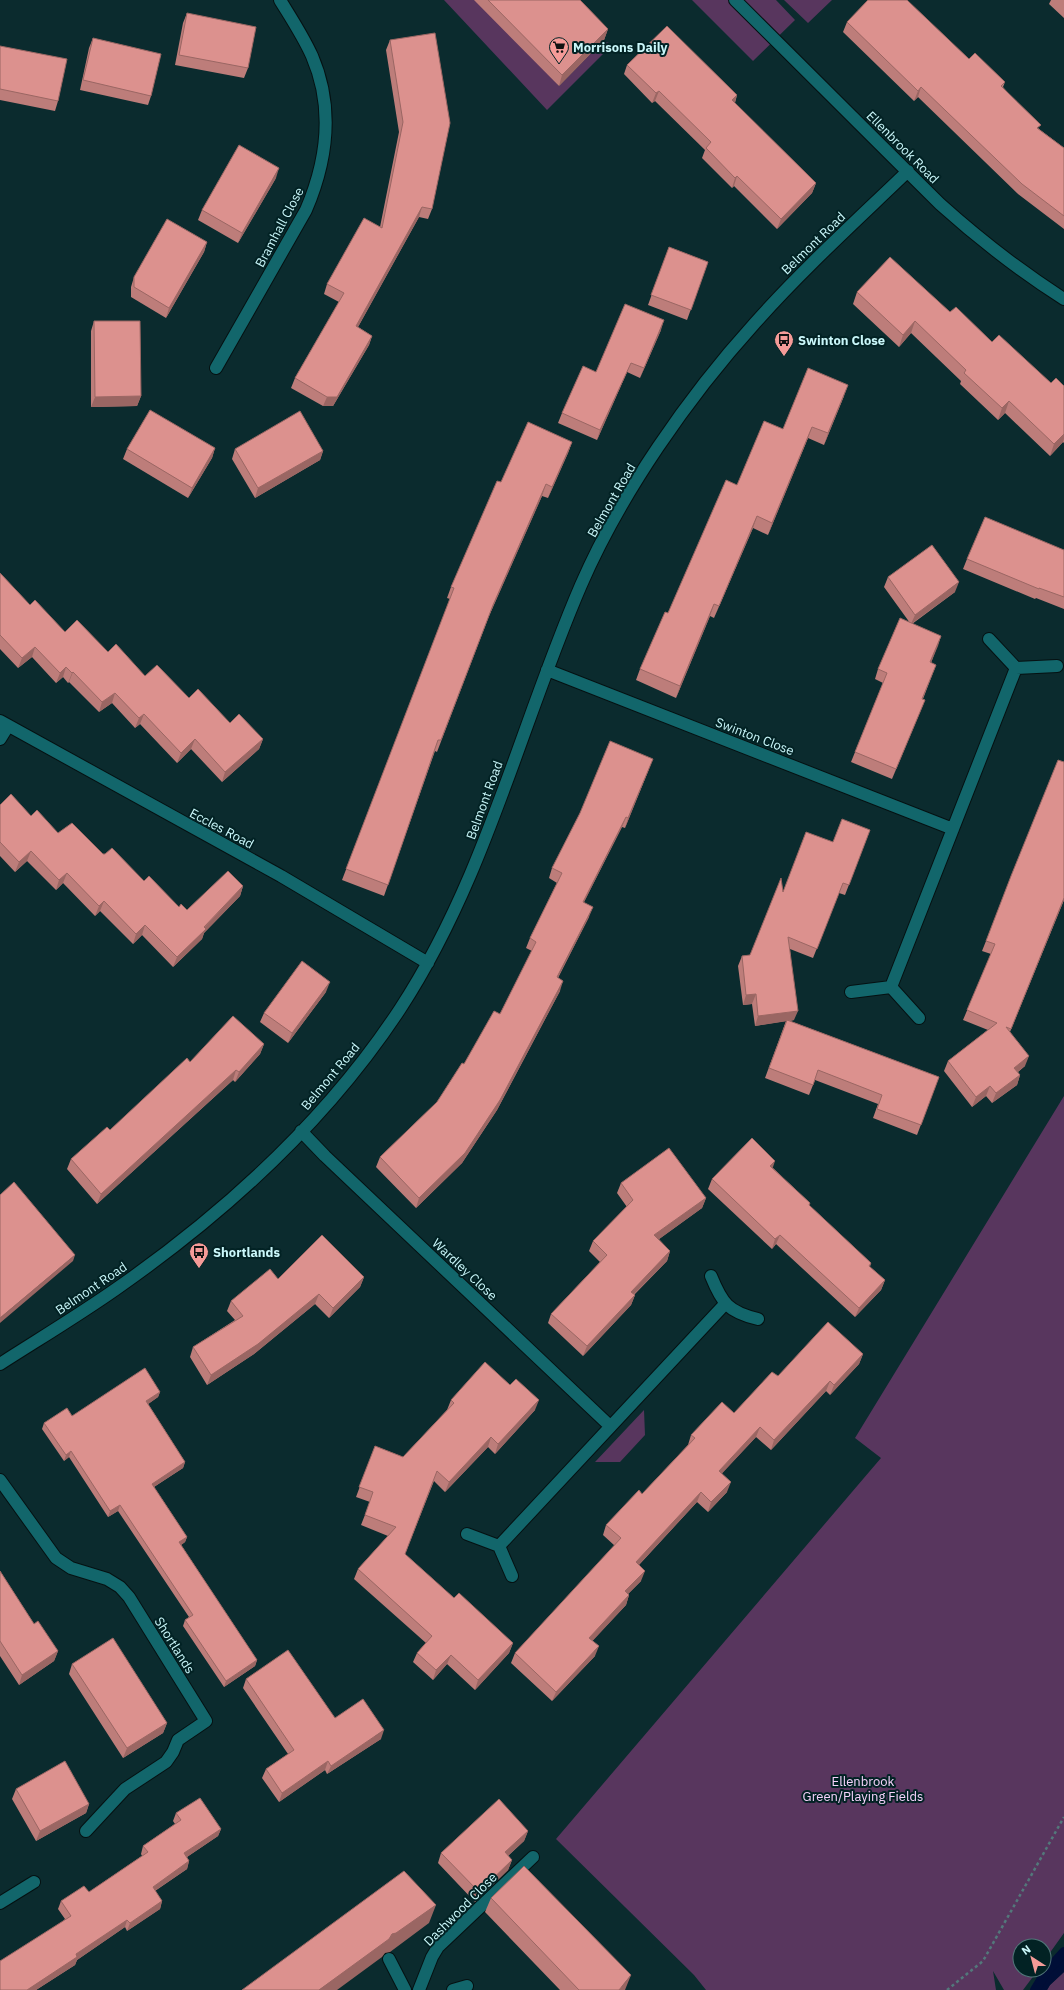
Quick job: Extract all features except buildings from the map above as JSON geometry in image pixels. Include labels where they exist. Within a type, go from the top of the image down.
[{"type":"street","name":"Bramhall Close","points":[[216,368],[306,210],[315,190],[324,150],[326,112],[323,92],[306,44],[280,0]]},
{"type":"street","name":"Ellenbrook Road","points":[[735,0],[940,204],[965,226],[1032,278],[1064,299]]},
{"type":"street","name":"Belmont Road","points":[[0,1364],[114,1290],[181,1241],[239,1192],[301,1131],[331,1099],[363,1060],[400,1010],[428,963],[460,900],[486,836],[547,670],[582,584],[620,508],[672,428],[720,365],[753,325],[823,252],[908,171]]},
{"type":"street","points":[[989,639],[1016,668],[1057,666]]},
{"type":"street","points":[[891,987],[1016,668]]},
{"type":"street","name":"Swinton Close","points":[[547,670],[953,829]]},
{"type":"street","points":[[0,739],[4,723]]},
{"type":"street","name":"Eccles Road","points":[[4,723],[281,876],[428,963]]},
{"type":"street","points":[[851,992],[891,987]]},
{"type":"street","points":[[891,987],[919,1018]]},
{"type":"street","name":"Wardley Close","points":[[301,1131],[325,1156],[610,1426]]},
{"type":"street","points":[[711,1276],[725,1304],[737,1312],[758,1319]]},
{"type":"street","points":[[499,1546],[725,1304]]},
{"type":"street","name":"Shortlands","points":[[0,1480],[56,1558],[71,1568],[107,1579],[120,1587],[129,1597],[206,1721],[178,1740],[173,1752],[166,1762],[125,1788],[86,1830]]},
{"type":"street","points":[[467,1534],[499,1546],[512,1576]]},
{"type":"street","name":"Dashwood Close","points":[[419,1990],[432,1957],[438,1947],[533,1857]]},
{"type":"street","points":[[0,1903],[34,1882]]},
{"type":"street","points":[[389,1959],[405,1990]]},
{"type":"street","points":[[453,1990],[467,1986]]},
{"type":"path","points":[[947,1990],[983,1962],[1064,1817]]},
{"type":"green space","points":[[444,0],[489,0],[559,86],[603,41],[609,43],[611,46],[547,110]]},
{"type":"green space","points":[[692,0],[776,0],[795,20],[753,61]]},
{"type":"green space","points":[[784,0],[832,0],[808,23]]},
{"type":"green space","name":"Ellenbrook Green/Playing Fields","points":[[1064,1096],[1064,1933],[1052,1950],[1052,1938],[1012,1938],[1012,1978],[1032,1978],[1023,1990],[1004,1990],[993,1971],[996,1990],[706,1990],[694,1975],[556,1839],[881,1458],[855,1438]]},
{"type":"green space","points":[[644,1410],[645,1435],[620,1462],[595,1462]]},
{"type":"green space","points":[[1064,1972],[1064,1990],[1047,1990],[1050,1985]]},
{"type":"water","points":[[1064,1955],[1064,1972],[1050,1985],[1047,1990],[1033,1990],[1039,1978],[1052,1978],[1052,1966]]},
{"type":"waterway","points":[[1035,1990],[1046,1972],[1064,1952]]},
{"type":"place","name":"Morrisons Daily","points":[[559,64]]},
{"type":"place","name":"Swinton Close","points":[[784,357]]},
{"type":"place","name":"Shortlands","points":[[199,1269]]}]
